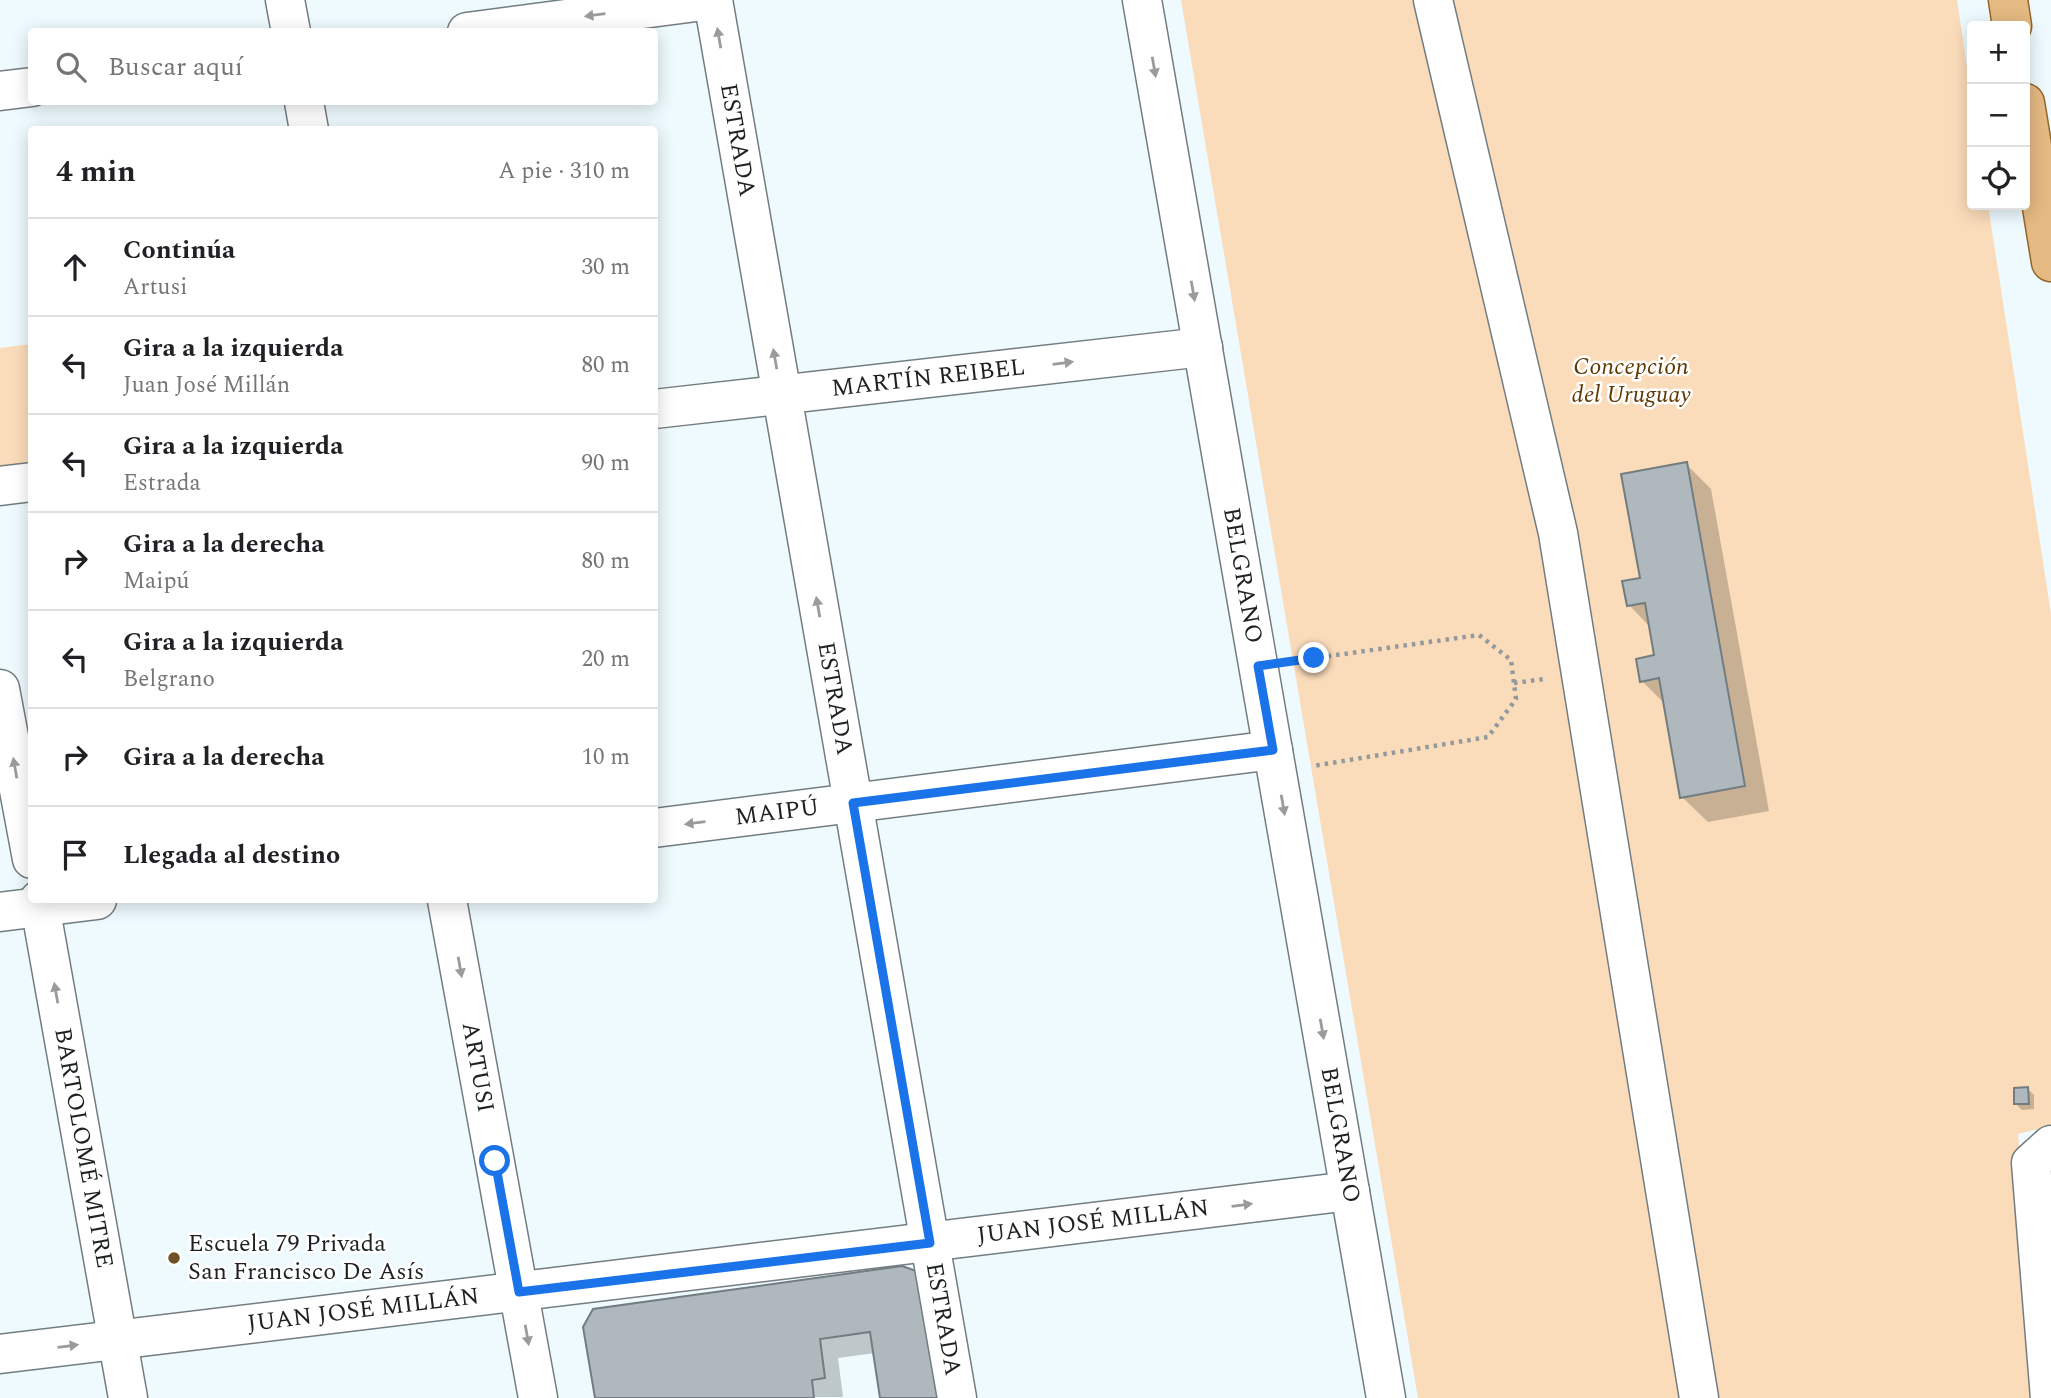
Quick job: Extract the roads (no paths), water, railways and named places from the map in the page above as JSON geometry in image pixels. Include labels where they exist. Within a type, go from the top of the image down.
[{"type":"main road","points":[[2008,0],[2011,21]]},
{"type":"main road","points":[[2030,132],[2051,256]]},
{"type":"street","points":[[285,0],[290,28]]},
{"type":"street","points":[[498,28],[712,0]]},
{"type":"street","name":"ESTRADA","points":[[712,0],[957,1398]]},
{"type":"street","name":"BELGRANO","points":[[1143,0],[1386,1398]]},
{"type":"street","points":[[1433,0],[1558,533],[1699,1398]]},
{"type":"street","points":[[0,91],[28,88]]},
{"type":"street","points":[[305,105],[308,126]]},
{"type":"street","name":"MARTÍN REIBEL","points":[[658,409],[1203,347]]},
{"type":"street","points":[[0,486],[28,482]]},
{"type":"street","points":[[0,689],[28,838]]},
{"type":"street","name":"MAIPÚ","points":[[658,827],[853,803],[1275,761]]},
{"type":"street","points":[[0,912],[40,903]]},
{"type":"street","name":"BARTOLOMÉ MITRE","points":[[40,903],[128,1398]]},
{"type":"street","name":"ARTUSI","points":[[448,903],[538,1398]]},
{"type":"street","points":[[2050,1398],[2031,1163],[2051,1145]]},
{"type":"street","name":"JUAN JOSÉ MILLÁN","points":[[0,1354],[1350,1191]]},
{"type":"place","name":"Escuela 79 Privada San Francisco De Asís","points":[[174,1258]]},
{"type":"park label","name":"Concepción del Uruguay","points":[[1631,381]]}]
